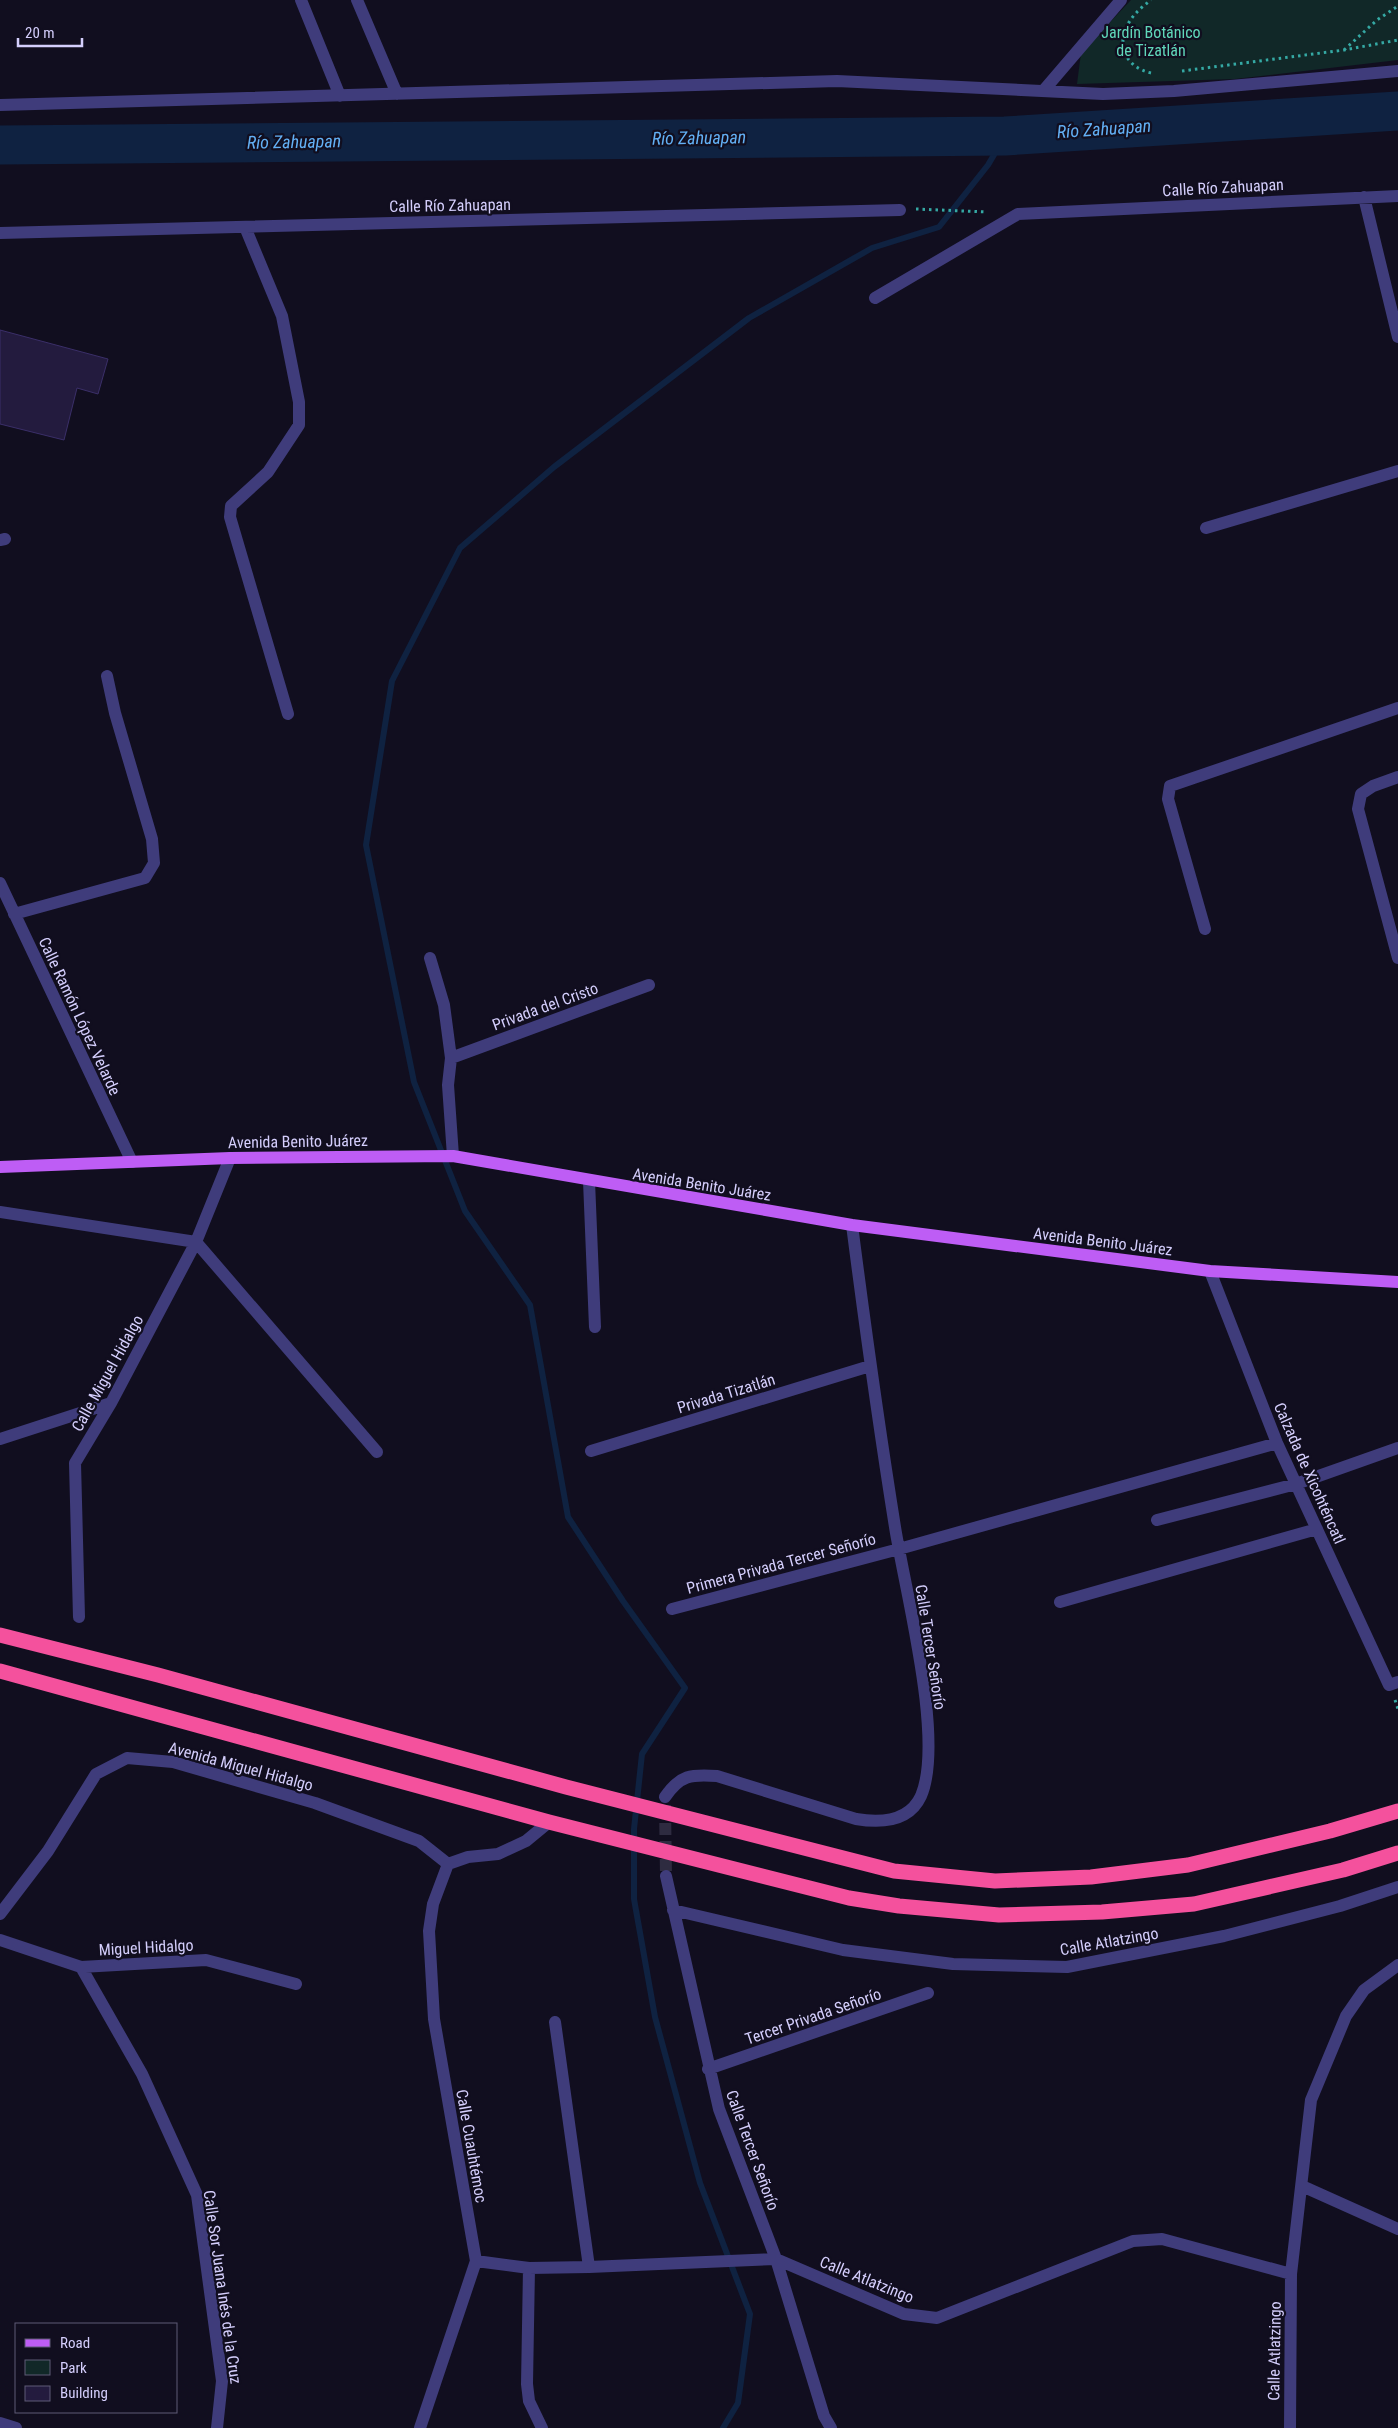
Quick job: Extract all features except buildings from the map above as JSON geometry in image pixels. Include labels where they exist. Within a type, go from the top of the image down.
[{"type":"highway","points":[[0,1635],[158,1675],[566,1787],[894,1871],[994,1881],[1101,1876],[1188,1865],[1330,1831],[1398,1811]]},
{"type":"highway","points":[[0,1671],[549,1822],[849,1898],[899,1906],[999,1915],[1102,1912],[1194,1904],[1343,1870],[1398,1853]]},
{"type":"main road","name":"Avenida Benito Juárez","points":[[0,1167],[230,1158],[452,1156],[852,1225],[1210,1271],[1398,1282]]},
{"type":"street","points":[[301,0],[340,96]]},
{"type":"street","points":[[356,0],[397,94]]},
{"type":"street","points":[[1044,90],[1121,0]]},
{"type":"street","points":[[0,105],[836,81],[1102,94],[1174,91],[1398,71]]},
{"type":"street","name":"Calle Río Zahuapan","points":[[875,298],[1018,214],[1398,196]]},
{"type":"street","points":[[1364,197],[1398,337]]},
{"type":"street","name":"Calle Río Zahuapan","points":[[0,234],[900,210]]},
{"type":"street","points":[[245,227],[282,316],[299,402],[299,425],[268,472],[231,506],[230,517],[288,714]]},
{"type":"street","points":[[1206,528],[1398,471]]},
{"type":"street","points":[[14,914],[145,878],[154,863],[152,839],[115,713],[107,676]]},
{"type":"street","points":[[1205,930],[1168,799],[1170,786],[1398,708]]},
{"type":"street","points":[[1397,950],[1358,809],[1360,794],[1373,786],[1398,777]]},
{"type":"street","name":"Calle Ramón López Velarde","points":[[0,883],[132,1162]]},
{"type":"street","points":[[430,958],[444,1005],[451,1058],[448,1085],[452,1156]]},
{"type":"street","name":"Privada del Cristo","points":[[451,1058],[650,985]]},
{"type":"street","name":"Calle Miguel Hidalgo","points":[[79,1617],[75,1463],[111,1403],[196,1242],[230,1158]]},
{"type":"street","points":[[589,1181],[595,1327]]},
{"type":"street","points":[[0,1212],[196,1242],[377,1452]]},
{"type":"street","name":"Calle Tercer Señorío","points":[[665,1797],[674,1785],[683,1778],[698,1774],[717,1776],[856,1819],[876,1822],[895,1820],[909,1811],[920,1796],[926,1774],[929,1748],[922,1680],[870,1366],[852,1225]]},
{"type":"street","name":"Calzada de Xicohténcatl","points":[[1210,1271],[1276,1443],[1394,1684]]},
{"type":"street","name":"Privada Tizatlán","points":[[591,1451],[870,1366]]},
{"type":"street","points":[[0,1439],[111,1403]]},
{"type":"street","name":"Primera Privada Tercer Señorío","points":[[672,1609],[899,1549],[1276,1443]]},
{"type":"street","points":[[1157,1520],[1296,1484],[1398,1448]]},
{"type":"street","points":[[1060,1602],[1317,1529]]},
{"type":"street","name":"Avenida Miguel Hidalgo","points":[[0,1914],[48,1851],[96,1774],[128,1758],[173,1762],[315,1803],[419,1842],[448,1864]]},
{"type":"street","points":[[448,1864],[468,1857],[498,1854],[526,1841],[549,1822]]},
{"type":"street","name":"Calle Cuauhtémoc","points":[[420,2428],[476,2261],[434,2019],[429,1931],[433,1904],[448,1864]]},
{"type":"street","name":"Calle Tercer Señorío","points":[[666,1876],[718,2109],[776,2259],[824,2416],[831,2428]]},
{"type":"street","name":"Calle Atlatzingo","points":[[673,1910],[843,1950],[953,1964],[1067,1967],[1224,1936],[1340,1906],[1398,1887]]},
{"type":"street","name":"Miguel Hidalgo","points":[[0,1940],[81,1967],[206,1960],[296,1984]]},
{"type":"street","name":"Calle Atlatzingo","points":[[1290,2428],[1292,2274],[1311,2100],[1346,2016],[1364,1990],[1398,1965]]},
{"type":"street","name":"Calle Sor Juana Inés de la Cruz","points":[[81,1967],[142,2074],[197,2195],[222,2381],[218,2428]]},
{"type":"street","name":"Tercer Privada Señorío","points":[[708,2069],[928,1993]]},
{"type":"street","points":[[555,2022],[589,2267]]},
{"type":"street","points":[[1302,2186],[1398,2229]]},
{"type":"street","name":"Calle Atlatzingo","points":[[476,2261],[529,2268],[776,2259],[904,2314],[937,2318],[1133,2241],[1162,2239],[1292,2274]]},
{"type":"street","points":[[529,2268],[527,2384],[529,2401],[542,2428]]},
{"type":"street","points":[[0,2423],[16,2428]]},
{"type":"path","points":[[1151,0],[1137,11],[1127,26],[1122,41],[1126,57],[1136,69],[1157,74]]},
{"type":"path","points":[[1344,50],[1378,20],[1398,6]]},
{"type":"path","points":[[1174,72],[1344,50],[1398,40]]},
{"type":"path","points":[[936,208],[969,211]]},
{"type":"green space","name":"Jardín Botánico de Tizatlán","points":[[1131,0],[1398,0],[1398,60],[1235,79],[1077,84],[1081,53]]},
{"type":"waterway","name":"Río Zahuapan","points":[[0,145],[1005,136],[1398,111]]},
{"type":"waterway","points":[[723,2428],[738,2403],[750,2314],[700,2183],[655,2017],[634,1899],[634,1829],[642,1754],[685,1688],[623,1601],[568,1517],[530,1305],[465,1211],[414,1082],[366,845],[392,681],[460,548],[554,467],[749,318],[872,248],[939,227],[988,165],[1005,136]]},
{"type":"tunnel","points":[[665,1805],[666,1876]]}]
